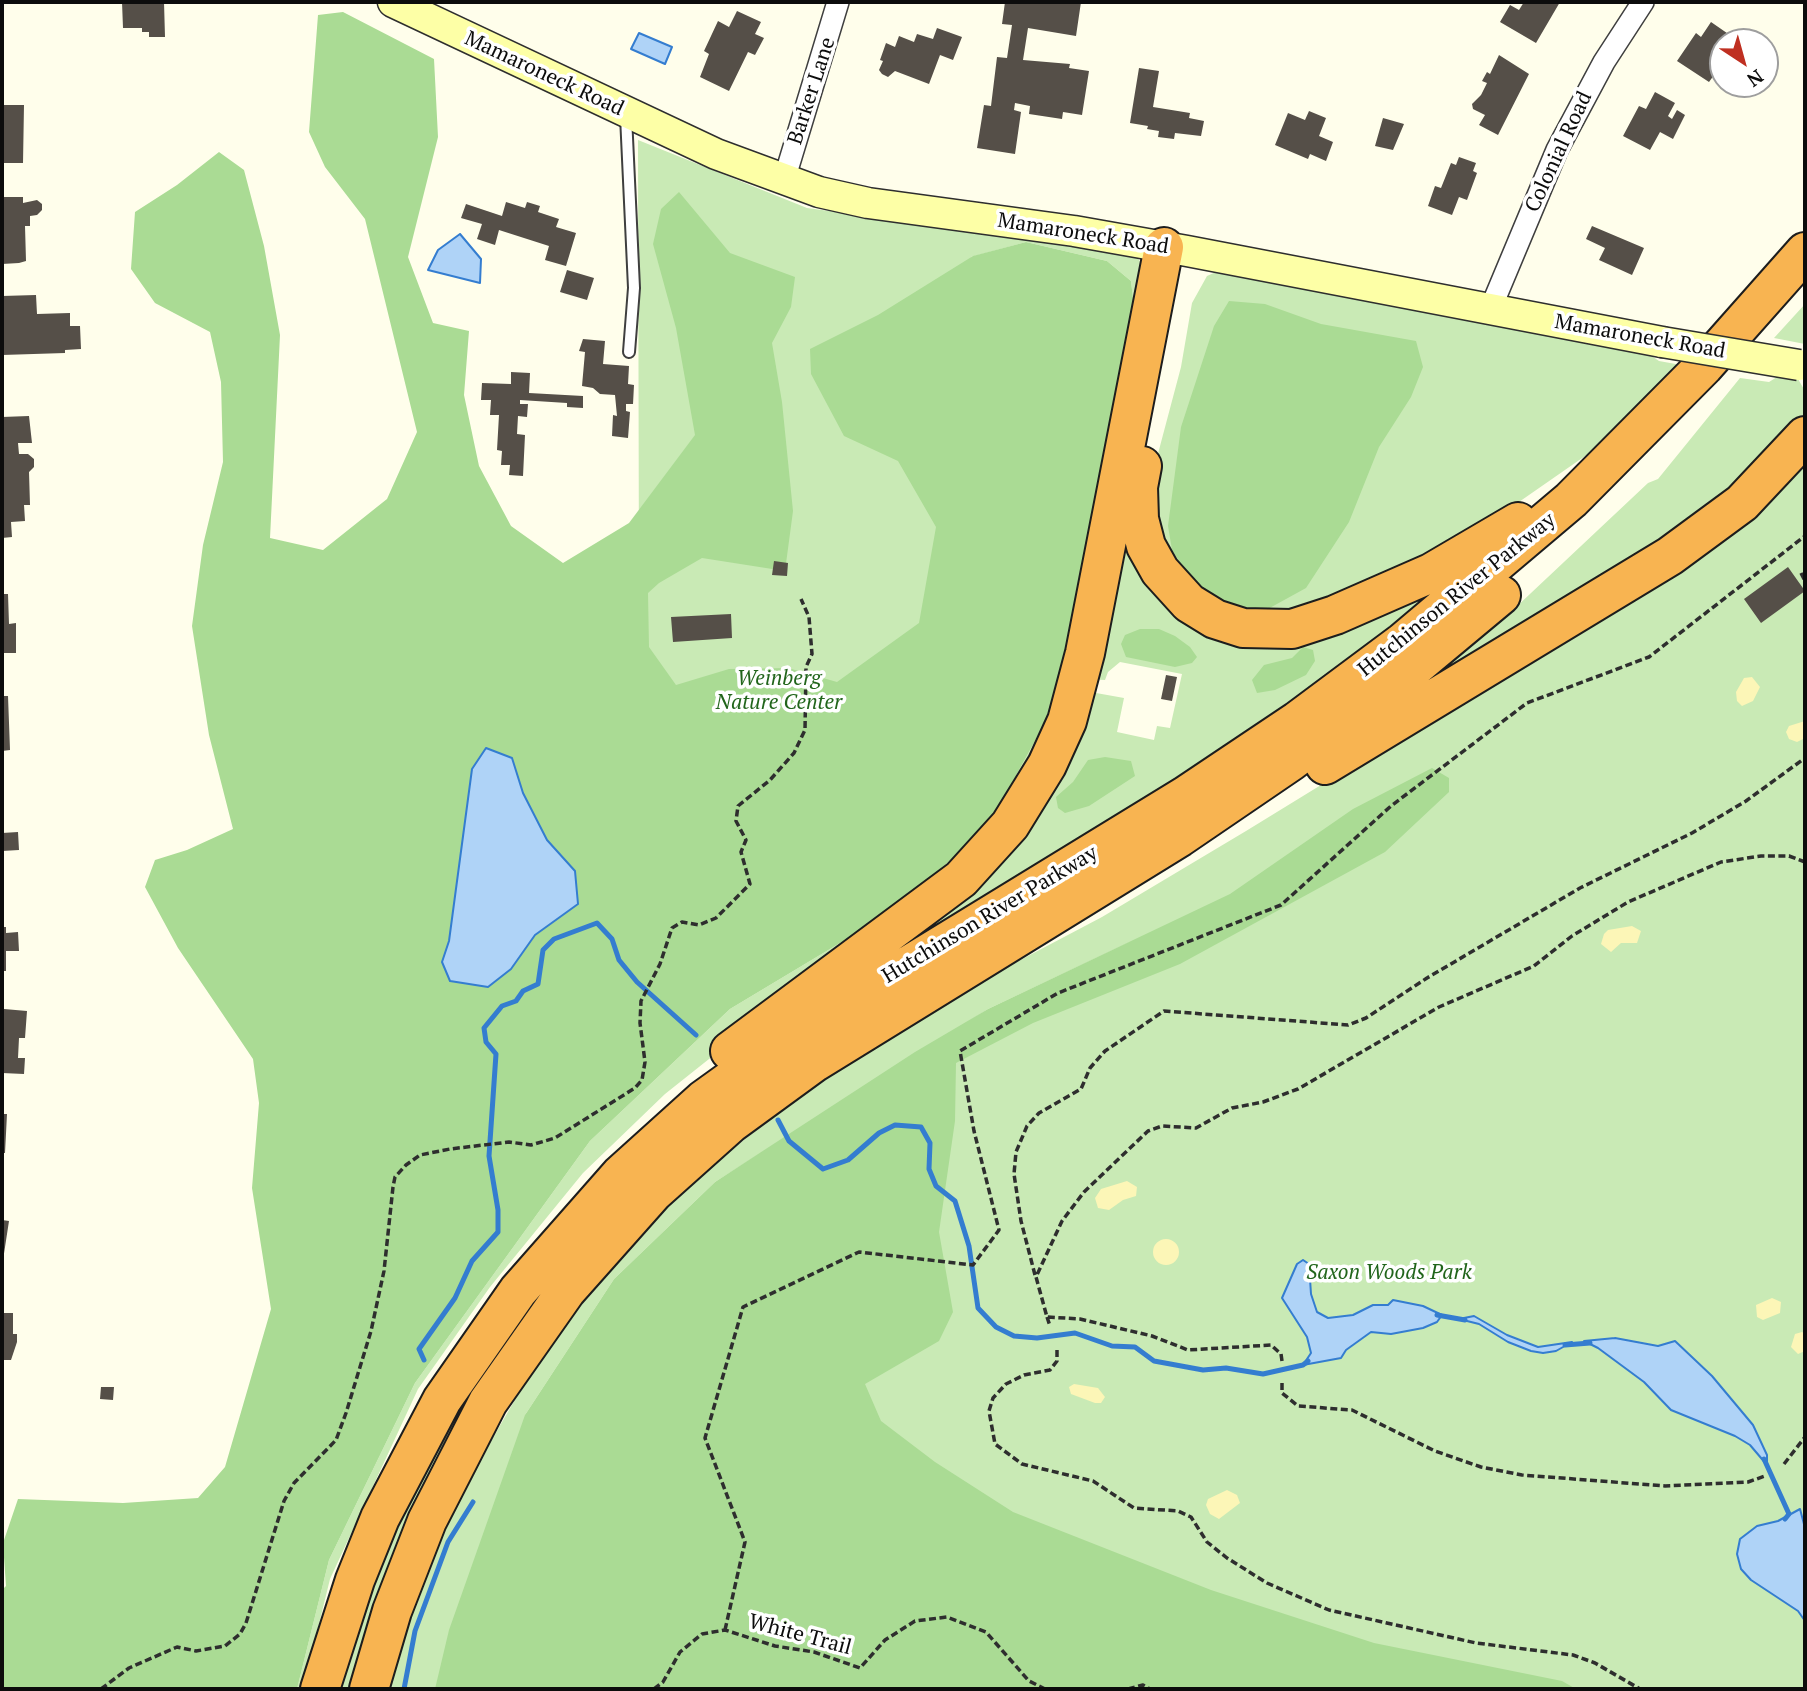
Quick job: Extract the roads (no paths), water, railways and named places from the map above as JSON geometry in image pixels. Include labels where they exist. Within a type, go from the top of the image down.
[{"type":"highway","points":[[1176,249],[1138,503],[1142,533],[1160,571],[1189,603],[1215,619],[1243,628],[1274,630],[1311,624],[1335,615],[1419,579],[1484,544],[1624,449]]},
{"type":"highway","points":[[560,1239],[612,1164],[674,1099],[775,1015],[927,907],[961,879],[987,852],[1023,806],[1057,744],[1074,698],[1176,249]]},
{"type":"highway","name":"Hutchinson River Parkway","points":[[320,1689],[355,1580],[409,1459],[479,1343],[560,1239],[652,1144],[730,1079],[812,1023],[1152,817],[1297,721],[1464,594],[1571,500],[1624,449],[1704,366],[1805,252]]},
{"type":"highway","name":"Hutchinson River Parkway","points":[[369,1689],[409,1567],[454,1463],[488,1402],[526,1345],[566,1291],[631,1215],[713,1139],[795,1075],[865,1028],[1119,874],[1290,762],[1463,629],[1645,461],[1805,288]]},
{"type":"highway","points":[[1119,874],[1211,833],[1658,564],[1742,503],[1805,436]]},
{"type":"street","name":"Mamaroneck Road","points":[[393,2],[626,113],[784,180],[868,204],[1176,249],[1490,310],[1802,366]]},
{"type":"street","name":"Barker Lane","points":[[784,180],[838,2]]},
{"type":"street","name":"Colonial Road","points":[[1490,310],[1569,126],[1604,62],[1643,2]]},
{"type":"lane","points":[[626,113],[634,288],[629,352]]},
{"type":"water","points":[[639,33],[672,47],[665,64],[631,49]]},
{"type":"water","points":[[460,234],[481,259],[480,283],[428,270],[438,250]]},
{"type":"water","points":[[486,748],[512,758],[523,793],[547,840],[575,871],[578,904],[535,935],[511,969],[488,987],[450,981],[442,962],[449,941],[472,769]]},
{"type":"water","points":[[1303,1260],[1309,1264],[1311,1294],[1317,1312],[1328,1318],[1353,1315],[1373,1305],[1388,1305],[1393,1300],[1423,1306],[1442,1315],[1437,1322],[1423,1328],[1391,1334],[1371,1332],[1346,1350],[1341,1358],[1303,1365],[1311,1353],[1307,1337],[1282,1298],[1297,1264]]},
{"type":"water","points":[[1474,1316],[1507,1335],[1538,1347],[1572,1342],[1556,1351],[1531,1351],[1508,1342],[1479,1324],[1459,1319]]},
{"type":"water","points":[[1615,1338],[1658,1346],[1675,1341],[1712,1376],[1753,1425],[1767,1455],[1767,1465],[1750,1445],[1735,1436],[1671,1410],[1644,1382],[1598,1348],[1584,1341]]},
{"type":"water","points":[[1800,1509],[1805,1528],[1805,1621],[1798,1611],[1751,1580],[1741,1569],[1737,1554],[1740,1539],[1757,1526],[1778,1521]]},
{"type":"waterway","points":[[424,1360],[419,1349],[455,1298],[472,1261],[498,1232],[498,1210],[489,1156],[496,1054],[486,1042],[484,1028],[502,1006],[516,1001],[523,991],[538,984],[543,950],[554,939],[597,923],[612,939],[619,960],[637,982],[696,1035]]},
{"type":"waterway","points":[[778,1120],[789,1141],[823,1169],[848,1160],[879,1133],[895,1125],[921,1127],[930,1143],[929,1169],[936,1186],[955,1201],[969,1246],[978,1308],[996,1327],[1014,1336],[1037,1338],[1075,1333],[1112,1346],[1135,1347],[1154,1361],[1203,1370],[1226,1368],[1263,1374],[1303,1365],[1308,1361]]},
{"type":"waterway","points":[[1437,1315],[1465,1320]]},
{"type":"waterway","points":[[1565,1345],[1590,1343]]},
{"type":"waterway","points":[[1764,1459],[1789,1514],[1785,1519]]},
{"type":"waterway","points":[[404,1689],[415,1631],[448,1542],[473,1502]]},
{"type":"park label","name":"Weinberg Nature Center","points":[[779,691]]},
{"type":"park label","name":"Saxon Woods Park","points":[[1389,1273]]}]
